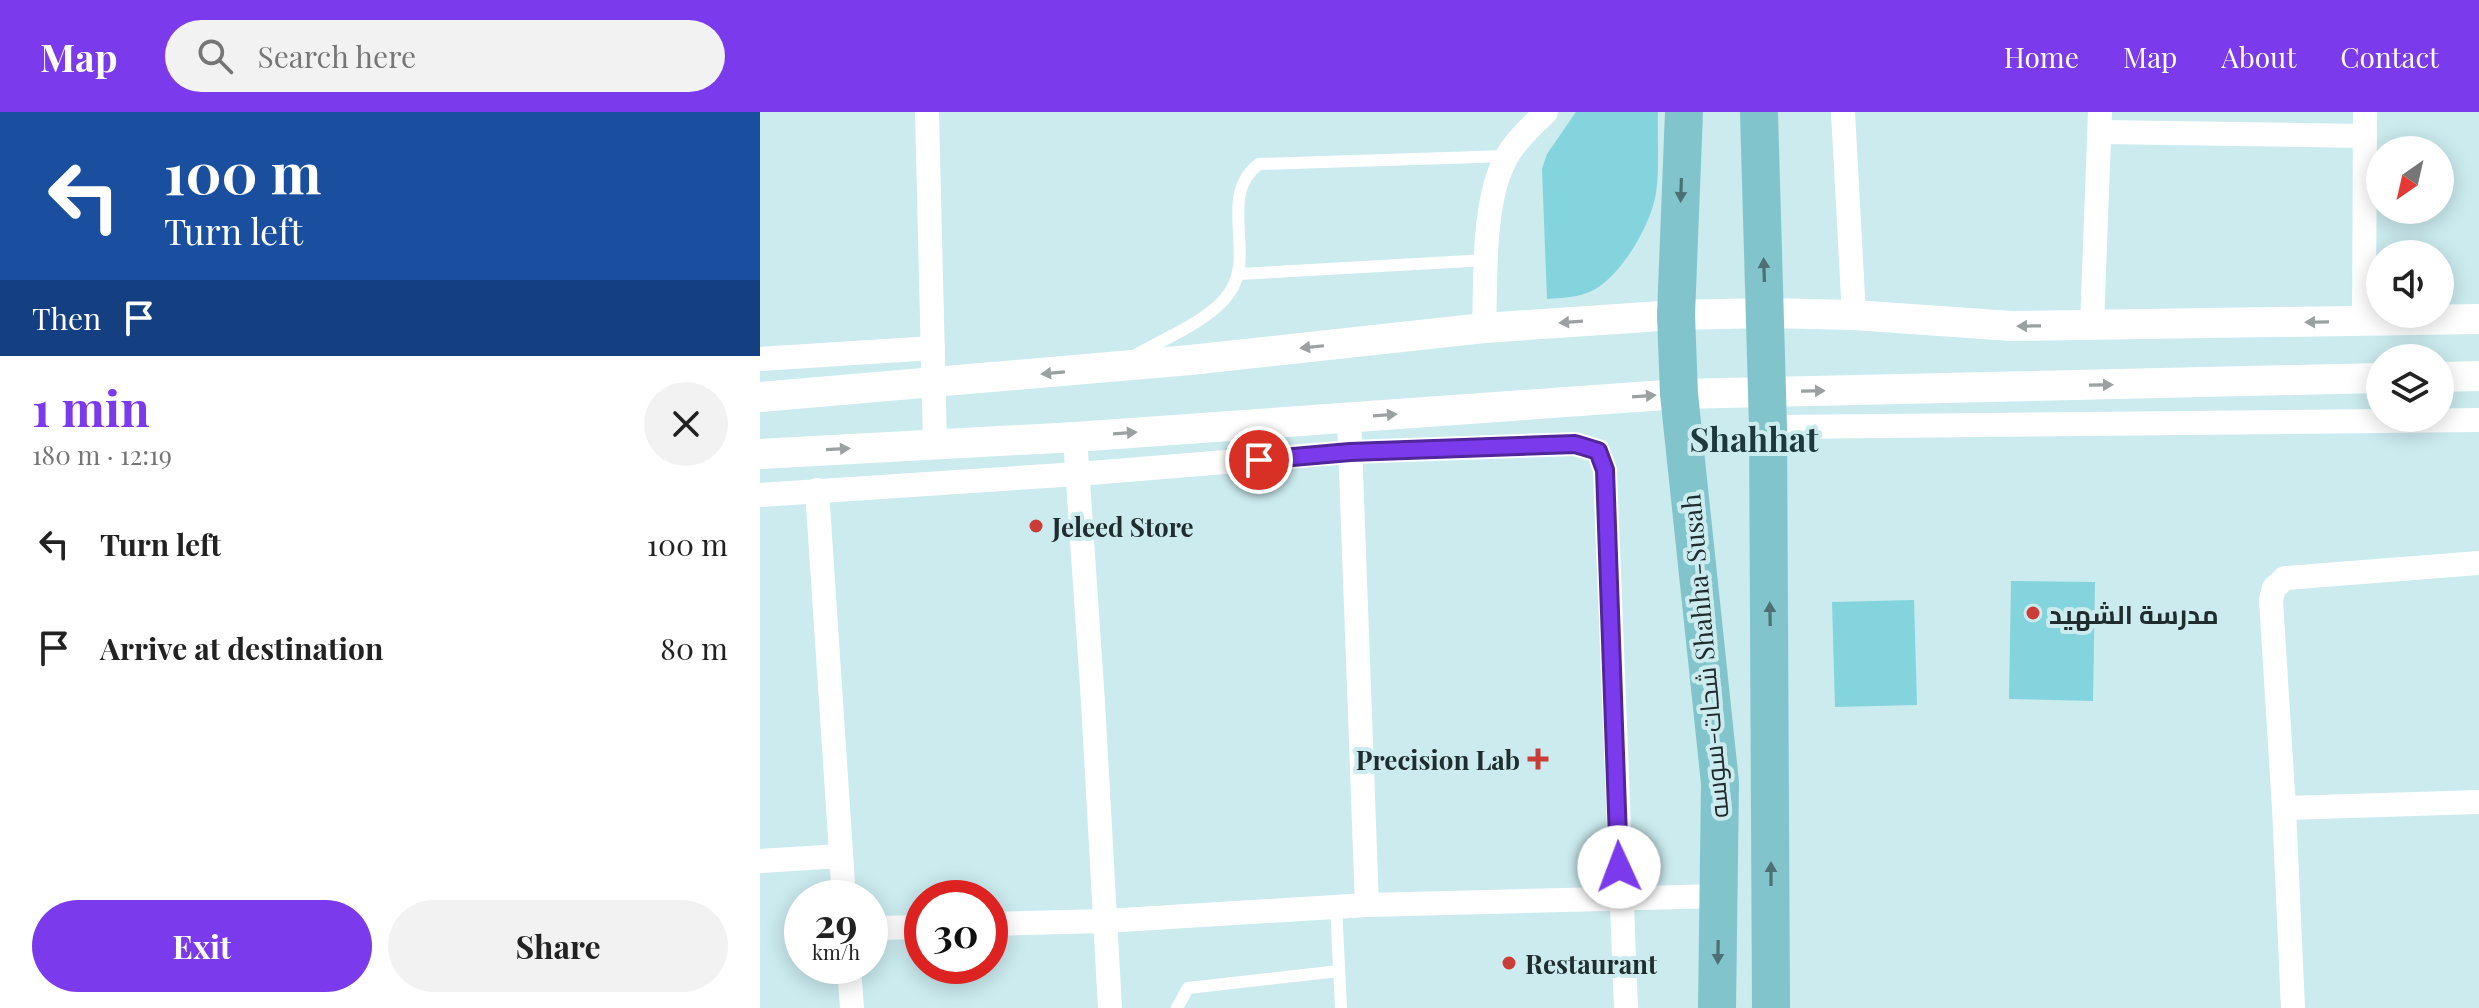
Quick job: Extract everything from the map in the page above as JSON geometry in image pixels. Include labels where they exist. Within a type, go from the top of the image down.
[{"type":"main road","name":"شحات-سوسه Shahha-Susah","points":[[1684,112],[1676,315],[1679,394],[1720,783],[1717,1008]]},
{"type":"main road","name":"شحات-سوسه Shahha-Susah","points":[[1759,112],[1766,313],[1771,1008]]},
{"type":"street","points":[[927,112],[935,443]]},
{"type":"street","points":[[1484,328],[1491,200],[1497,177],[1521,136],[1546,112]]},
{"type":"street","points":[[1843,112],[1854,315]]},
{"type":"street","points":[[2092,325],[2100,122],[2365,124],[2364,321]]},
{"type":"street","points":[[760,397],[1113,367],[1484,328],[1676,315],[1854,315],[2011,326],[2479,319]]},
{"type":"street","points":[[760,359],[933,348]]},
{"type":"street","points":[[2454,377],[2479,376]]},
{"type":"street","points":[[1767,410],[2366,379]]},
{"type":"street","points":[[760,454],[1075,437],[1679,394],[1767,410],[2479,420]]},
{"type":"street","points":[[1349,417],[1367,905]]},
{"type":"street","points":[[1075,437],[1110,1008]]},
{"type":"street","points":[[760,495],[1350,452],[1575,444],[1598,451],[1603,459],[1626,1008]]},
{"type":"street","points":[[817,490],[843,880]]},
{"type":"street","points":[[2293,1008],[2271,600],[2274,588],[2285,578],[2479,563]]},
{"type":"street","points":[[2284,808],[2479,802]]},
{"type":"street","points":[[760,861],[841,856]]},
{"type":"street","points":[[1008,924],[1105,921],[1336,906],[1720,896]]},
{"type":"street","points":[[850,984],[852,1008]]},
{"type":"lane","points":[[1113,367],[1210,312],[1229,294],[1239,274],[1238,199],[1244,177],[1259,164],[1507,156]]},
{"type":"lane","points":[[1239,274],[1487,260]]},
{"type":"lane","points":[[1336,906],[1341,1008]]},
{"type":"lane","points":[[1177,1008],[1188,988],[1339,971]]},
{"type":"shaded area","points":[[1576,112],[1658,112],[1657,189],[1641,234],[1609,279],[1582,295],[1547,299],[1542,169],[1547,154]]},
{"type":"shaded area","points":[[2011,581],[2095,582],[2093,701],[2009,699]]},
{"type":"shaded area","points":[[1914,600],[1917,705],[1835,707],[1832,602]]},
{"type":"place","name":"Jeleed Store","points":[[1036,526]]},
{"type":"place","name":"مدرسة الشهيد","points":[[2033,613]]},
{"type":"place","name":"Precision Lab","points":[[1538,759]]},
{"type":"place","name":"Restaurant","points":[[1509,963]]},
{"type":"district","name":"Shahhat","points":[[1754,438]]},
{"type":"route","points":[[1259,460],[1350,452],[1575,444],[1598,451],[1605,470],[1619,867]]}]
